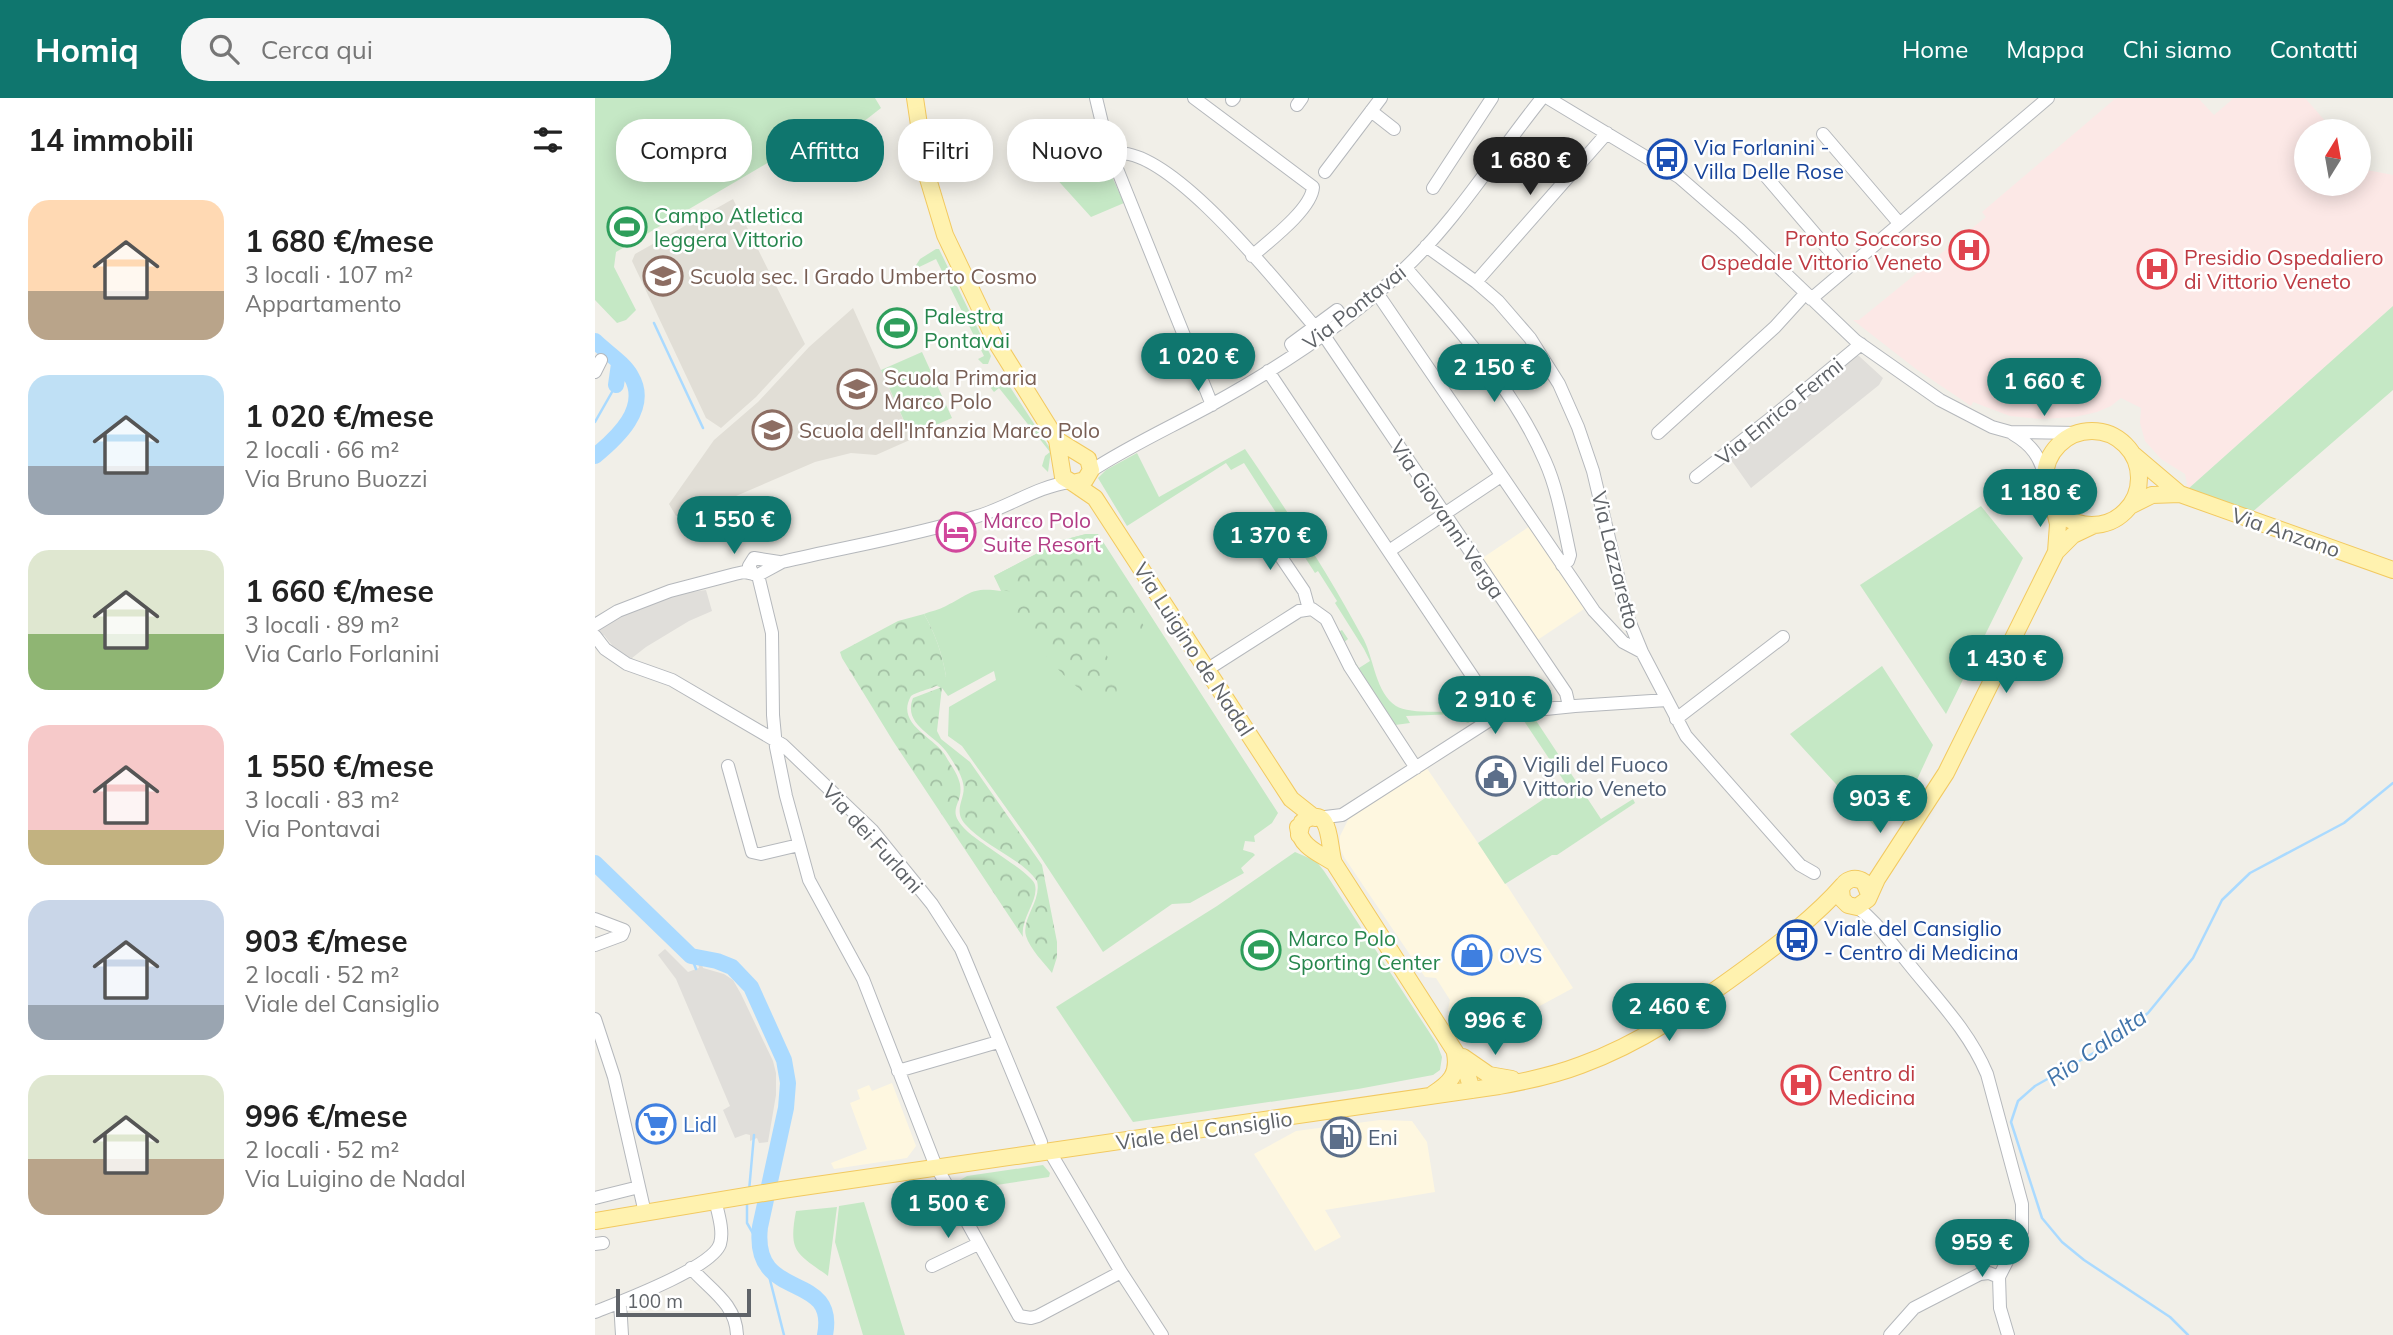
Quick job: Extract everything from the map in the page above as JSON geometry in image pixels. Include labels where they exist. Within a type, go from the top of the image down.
[{"type":"main road","points":[[915,98],[926,172],[947,240],[1007,361],[1058,440],[1086,464]]},
{"type":"main road","points":[[2093,431],[2117,438],[2133,454],[2139,486],[2130,506],[2114,520],[2094,525],[2071,520],[2053,503],[2045,477],[2047,465],[2058,445],[2078,433],[2093,431]]},
{"type":"main road","points":[[1058,440],[1063,477],[1072,483],[1082,482],[1086,464]]},
{"type":"main road","name":"Via Anzano","points":[[2133,454],[2180,494],[2393,569]]},
{"type":"main road","points":[[1061,465],[1067,455],[1086,464]]},
{"type":"main road","name":"Via Luigino de Nadal","points":[[1086,464],[1095,498],[1292,801],[1304,841],[1334,863],[1455,1051],[1468,1073],[1472,1090]]},
{"type":"main road","name":"Via Luigino de Nadal","points":[[1072,483],[1095,498]]},
{"type":"main road","name":"Via Anzano","points":[[2130,506],[2152,495],[2180,494]]},
{"type":"main road","name":"Viale del Cansiglio","points":[[2053,503],[2058,524],[2056,552]]},
{"type":"main road","name":"Viale del Cansiglio","points":[[595,1221],[715,1200],[938,1168],[1046,1147],[1472,1090],[1528,1080],[1582,1065],[1639,1040],[1836,908],[1861,901],[1946,773],[2056,552],[2073,535],[2094,525]]},
{"type":"main road","name":"Via Luigino de Nadal","points":[[1292,801],[1327,825],[1334,863]]},
{"type":"main road","name":"Viale del Cansiglio","points":[[1779,944],[1849,881],[1875,870],[1919,817]]},
{"type":"main road","points":[[1316,818],[1302,822],[1304,841],[1315,848],[1324,844],[1329,835]]},
{"type":"main road","points":[[1849,881],[1864,882],[1861,901],[1840,894],[1849,881]]},
{"type":"main road","points":[[1429,1097],[1452,1079],[1456,1067],[1455,1051]]},
{"type":"main road","name":"Via Luigino de Nadal","points":[[1455,1051],[1489,1075],[1528,1080]]},
{"type":"street","points":[[1096,98],[1100,119]]},
{"type":"street","points":[[1194,98],[1313,187],[1311,196],[1295,216],[1252,256]]},
{"type":"street","points":[[1325,172],[1381,98]]},
{"type":"street","points":[[1433,187],[1492,98]]},
{"type":"street","name":"Via Pontavai","points":[[1086,464],[1114,456],[1212,405],[1296,352],[1319,330],[1343,319],[1377,293],[1426,246],[1542,98]]},
{"type":"street","points":[[1548,98],[1661,166],[1694,190],[1861,344],[1940,400],[1992,427],[2010,432],[2078,433]]},
{"type":"street","points":[[1658,433],[1808,297],[1845,269],[2047,98]]},
{"type":"street","points":[[1371,111],[1394,129]]},
{"type":"street","points":[[1476,282],[1607,133]]},
{"type":"street","points":[[1823,134],[1899,223]]},
{"type":"street","name":"Via Giovanni Verga","points":[[1127,154],[1134,154],[1168,175],[1208,206],[1319,330],[1566,693],[1569,706]]},
{"type":"street","points":[[1764,174],[1845,269]]},
{"type":"street","points":[[1122,182],[1212,405]]},
{"type":"street","name":"Via Lazzaretto","points":[[1426,246],[1498,301],[1530,338],[1552,372],[1570,408],[1593,471],[1625,610],[1642,652],[1676,719],[1686,736],[1800,865],[1814,873]]},
{"type":"street","points":[[1406,268],[1486,363],[1537,443],[1551,477],[1570,555],[1568,561],[1562,565]]},
{"type":"street","points":[[1377,293],[1605,624],[1627,645],[1642,652]]},
{"type":"street","name":"Via Enrico Fermi","points":[[1696,477],[1861,344]]},
{"type":"street","points":[[1268,371],[1499,716]]},
{"type":"street","points":[[2010,432],[2034,450],[2042,464],[2045,477]]},
{"type":"street","points":[[1040,491],[1052,482],[1061,465]]},
{"type":"street","points":[[1389,551],[1501,476]]},
{"type":"street","points":[[595,625],[618,611],[682,587],[965,520],[1040,491],[1072,483]]},
{"type":"street","points":[[1260,526],[1306,595],[1309,609]]},
{"type":"street","points":[[759,570],[772,633],[775,740],[812,889],[863,979],[938,1168],[1019,1316],[1038,1316],[1121,1272]]},
{"type":"street","points":[[1207,670],[1295,613],[1309,609],[1318,612],[1326,619],[1350,667],[1416,768]]},
{"type":"street","name":"Via dei Furlani","points":[[595,636],[605,649],[627,664],[666,676],[775,740],[872,830],[941,917],[973,974],[998,1042],[1046,1147],[1162,1335]]},
{"type":"street","points":[[1676,719],[1783,637]]},
{"type":"street","points":[[1316,818],[1340,816],[1478,726],[1499,716],[1569,706],[1667,700]]},
{"type":"street","points":[[782,775],[792,763],[807,767]]},
{"type":"street","points":[[729,766],[752,852],[761,854],[799,845]]},
{"type":"street","points":[[1329,835],[1340,816]]},
{"type":"street","points":[[1861,901],[1874,921],[1953,1015],[1987,1074],[2022,1205],[2022,1232],[1999,1277],[2000,1308],[2008,1335]]},
{"type":"street","points":[[595,919],[624,930],[622,934],[595,945]]},
{"type":"street","points":[[595,1019],[614,1077],[645,1213]]},
{"type":"street","points":[[898,1071],[998,1042]]},
{"type":"street","points":[[595,1198],[639,1187]]},
{"type":"street","points":[[595,1312],[658,1288],[667,1279],[711,1256],[720,1244],[721,1234],[715,1200]]},
{"type":"street","points":[[932,1266],[978,1244]]},
{"type":"street","points":[[691,1268],[723,1298],[734,1321],[737,1335]]},
{"type":"street","points":[[1890,1335],[1914,1308],[1980,1274],[1989,1273],[1999,1277]]},
{"type":"street","points":[[620,1302],[622,1335]]},
{"type":"shaded area","name":"Presidio Ospedaliero di Vittorio Veneto","points":[[2116,98],[2198,98],[2214,115],[2234,98],[2305,98],[2323,119],[2294,119],[2294,196],[2371,196],[2371,171],[2393,175],[2393,306],[2188,489],[2185,474],[2161,459],[2145,441],[2140,423],[2141,408],[2121,398],[2097,412],[2075,417],[2041,419],[2010,416],[1973,402],[1971,406],[1916,369],[1853,320],[1859,320],[1986,217],[1982,212]]},
{"type":"shaded area","points":[[733,199],[805,344],[756,397],[721,428],[706,418],[632,261],[635,254]]},
{"type":"shaded area","points":[[853,308],[912,439],[876,455],[851,453],[815,462],[736,496],[737,503],[676,516],[669,504],[714,440],[758,402],[809,347]]},
{"type":"shaded area","points":[[1855,355],[1883,378],[1879,385],[1751,488],[1729,457]]},
{"type":"shaded area","points":[[1530,526],[1587,607],[1536,641],[1481,559]]},
{"type":"shaded area","points":[[706,590],[712,611],[689,621],[646,647],[632,658],[635,661],[610,649],[612,645],[604,635],[600,637],[597,630],[616,616],[678,594]]},
{"type":"shaded area","points":[[1426,767],[1573,988],[1479,1039],[1469,1039],[1448,1010],[1450,1000],[1436,978],[1425,977],[1340,848],[1340,836],[1349,818]]},
{"type":"shaded area","points":[[665,949],[688,972],[699,968],[698,961],[701,960],[703,968],[724,974],[733,980],[741,994],[773,1061],[776,1073],[776,1095],[768,1142],[759,1143],[757,1138],[750,1141],[750,1135],[746,1134],[735,1138],[723,1110],[730,1106],[676,979],[658,955]]},
{"type":"shaded area","points":[[892,1083],[916,1146],[907,1158],[834,1169],[831,1163],[867,1149],[850,1103],[860,1099],[857,1090],[869,1085],[872,1091]]},
{"type":"shaded area","points":[[1380,1120],[1412,1121],[1427,1142],[1435,1192],[1325,1210],[1341,1237],[1315,1251],[1254,1154],[1296,1131]]},
{"type":"green space","points":[[595,98],[875,98],[881,108],[867,119],[766,119],[766,164],[752,172],[752,119],[616,119],[616,182],[735,182],[616,252],[614,267],[636,310],[626,320],[617,323],[595,300]]},
{"type":"green space","points":[[1059,182],[1114,182],[1124,203],[1091,217]]},
{"type":"green space","points":[[939,249],[991,356],[988,364],[983,364],[978,359],[984,356],[936,259],[915,269],[922,284],[913,270],[920,259]]},
{"type":"green space","points":[[2393,306],[2393,390],[2250,514],[2188,489]]},
{"type":"green space","points":[[922,352],[952,418],[911,436],[881,370]]},
{"type":"green space","points":[[994,373],[1003,376],[1051,450],[1048,472],[1042,466],[1045,456],[1050,452],[999,388],[994,392],[989,380]]},
{"type":"green space","points":[[1245,449],[1307,543],[1350,615],[1364,640],[1380,685],[1389,700],[1396,706],[1413,711],[1485,710],[1481,716],[1468,723],[1460,720],[1456,714],[1406,716],[1410,723],[1395,725],[1340,639],[1338,632],[1342,630],[1348,639],[1343,643],[1359,668],[1370,661],[1335,603],[1337,601],[1318,571],[1315,573],[1244,463],[1231,470],[1226,463],[1127,526],[1098,478],[1106,470],[1137,453],[1159,497]]},
{"type":"green space","points":[[1981,506],[2023,558],[1946,714],[1860,585]]},
{"type":"green space","points":[[1086,534],[1101,558],[1078,552],[1068,555],[1024,589],[1002,591],[994,576],[1063,540]]},
{"type":"green space","points":[[1098,534],[1278,813],[1272,823],[1254,836],[1255,842],[1245,841],[1243,850],[1255,855],[1241,868],[1244,873],[1190,903],[1172,904],[1103,952],[1034,847],[962,746],[948,736],[949,707],[996,680],[994,671],[948,696],[937,686],[946,676],[938,644],[924,614],[977,591],[1001,591],[994,576],[1063,540]]},
{"type":"green space","points":[[1086,555],[1096,559],[1114,577],[1148,633],[1146,635],[1114,628],[1103,633],[1104,648],[1117,687],[1116,695],[1106,701],[1077,687],[1063,675],[1006,601],[1033,587],[1065,561]]},
{"type":"green space","points":[[924,614],[938,644],[946,676],[940,684],[911,696],[907,706],[908,714],[918,729],[940,748],[958,777],[960,791],[956,813],[961,824],[1026,874],[1035,885],[1036,891],[1024,923],[1023,937],[893,741],[840,652],[898,621]]},
{"type":"green space","points":[[1882,666],[1933,745],[1909,797],[1879,831],[1790,734]]},
{"type":"green space","points":[[942,687],[937,731],[941,739],[970,762],[1042,865],[1057,942],[1057,957],[1052,973],[1034,951],[1025,930],[1037,895],[1037,881],[1022,866],[973,832],[961,819],[964,788],[959,772],[943,747],[916,723],[912,716],[913,698]]},
{"type":"green space","points":[[1533,716],[1601,819],[1633,799],[1635,803],[1557,855],[1552,855],[1505,884],[1478,843],[1566,784],[1522,718]]},
{"type":"green space","name":"Marco Polo Sporting Center","points":[[1295,852],[1316,861],[1324,871],[1437,1044],[1442,1057],[1440,1070],[1433,1075],[1358,1089],[1133,1122],[1056,1007],[1217,906]]},
{"type":"green space","points":[[1043,1165],[1050,1173],[1049,1177],[977,1188],[962,1194],[959,1186],[960,1180],[967,1176]]},
{"type":"green space","points":[[864,1202],[905,1335],[863,1335],[835,1242],[839,1206]]},
{"type":"green space","points":[[837,1207],[828,1276],[797,1251],[793,1236],[794,1225],[796,1211]]},
{"type":"waterway","points":[[654,323],[703,428]]},
{"type":"waterway","points":[[595,341],[628,371],[636,388],[634,411],[628,421],[613,440],[595,456]]},
{"type":"waterway","points":[[616,385],[619,364]]},
{"type":"waterway","points":[[595,422],[616,385]]},
{"type":"waterway","name":"Rio Calalta","points":[[2188,1335],[2170,1317],[2084,1260],[2062,1242],[2042,1218],[2011,1122],[2018,1101],[2035,1086],[2097,1051],[2148,1013],[2193,958],[2222,900],[2250,873],[2344,823],[2393,783]]},
{"type":"waterway","points":[[595,863],[691,956],[732,967],[751,987],[784,1060],[788,1083],[786,1108],[760,1227],[761,1251],[768,1267],[780,1278],[808,1292],[819,1301],[826,1315],[825,1335]]},
{"type":"waterway","points":[[691,956],[696,969]]},
{"type":"waterway","points":[[749,1191],[754,1135]]},
{"type":"waterway","points":[[747,1201],[747,1223],[758,1242]]},
{"type":"waterway","points":[[767,1268],[784,1335]]},
{"type":"place","name":"Via Forlanini - Villa Delle Rose","points":[[1667,159]]},
{"type":"place","name":"Campo Atletica leggera Vittorio","points":[[627,227]]},
{"type":"place","name":"Pronto Soccorso Ospedale Vittorio Veneto","points":[[1969,250]]},
{"type":"place","name":"Presidio Ospedaliero di Vittorio Veneto","points":[[2157,269]]},
{"type":"place","name":"Scuola sec. I Grado Umberto Cosmo","points":[[663,276]]},
{"type":"place","name":"Palestra Pontavai","points":[[897,328]]},
{"type":"place","name":"Scuola Primaria Marco Polo","points":[[857,389]]},
{"type":"place","name":"Scuola dell'Infanzia Marco Polo","points":[[772,430]]},
{"type":"place","name":"Marco Polo Suite Resort","points":[[956,532]]},
{"type":"place","name":"Vigili del Fuoco Vittorio Veneto","points":[[1496,776]]},
{"type":"place","name":"Viale del Cansiglio - Centro di Medicina","points":[[1797,940]]},
{"type":"place","name":"Marco Polo Sporting Center","points":[[1261,950]]},
{"type":"place","name":"OVS","points":[[1472,955]]},
{"type":"place","name":"Centro di Medicina","points":[[1801,1085]]},
{"type":"place","name":"Lidl","points":[[656,1124]]},
{"type":"place","name":"Eni","points":[[1341,1137]]}]
